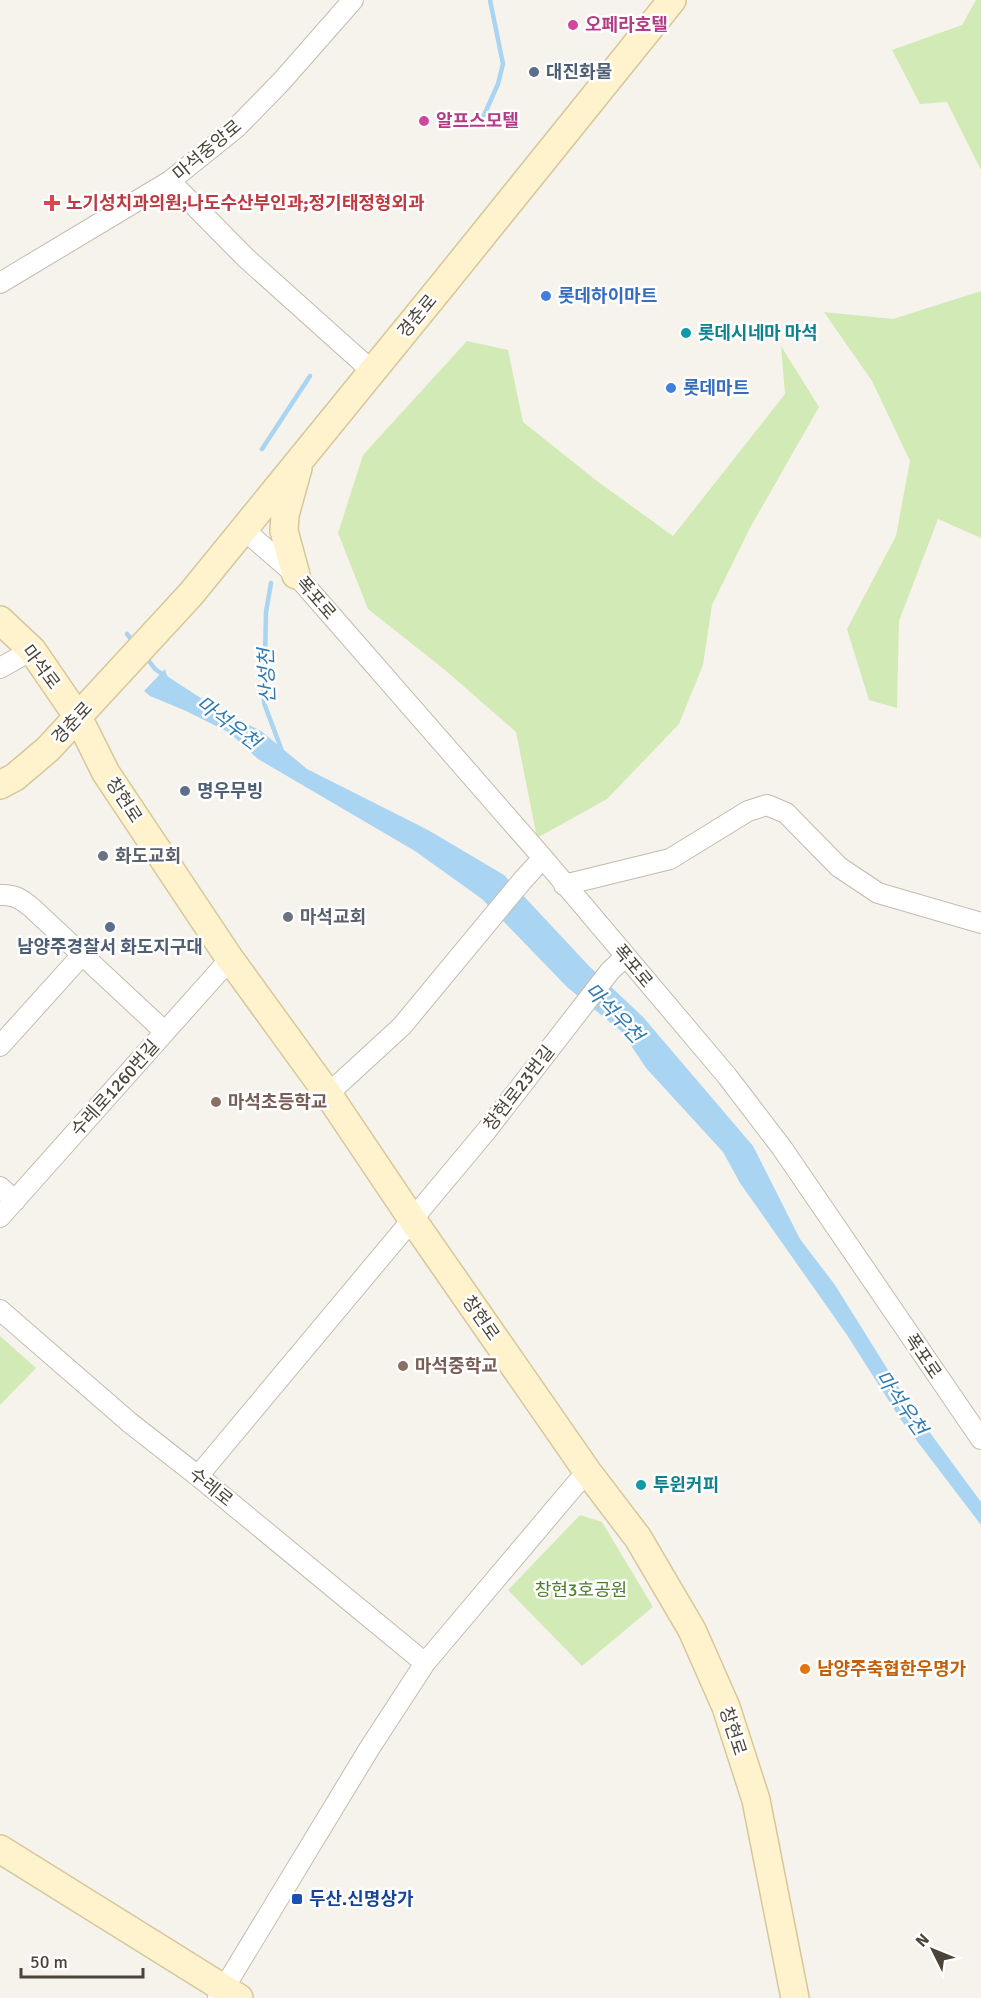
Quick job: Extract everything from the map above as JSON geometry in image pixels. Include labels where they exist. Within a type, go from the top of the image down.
[{"type":"main road","name":"경춘로","points":[[5,786],[48,749],[190,594],[672,0]]},
{"type":"main road","points":[[296,574],[284,531],[285,515],[301,458]]},
{"type":"main road","name":"마석로","points":[[0,620],[32,651],[78,717]]},
{"type":"main road","name":"창현로","points":[[78,717],[106,773],[230,959],[328,1094],[587,1471],[638,1538],[692,1630],[726,1707],[756,1800],[795,1998]]},
{"type":"main road","points":[[0,1849],[227,1995]]},
{"type":"street","name":"마석중앙로","points":[[0,283],[171,181],[236,128],[281,82],[353,0]]},
{"type":"street","points":[[171,181],[246,258],[372,371]]},
{"type":"street","name":"폭포로","points":[[243,529],[296,574],[543,858],[727,1076],[782,1148],[981,1438]]},
{"type":"street","points":[[0,668],[32,651]]},
{"type":"street","points":[[564,885],[670,859],[748,811],[767,805],[786,813],[839,867],[878,893],[981,923]]},
{"type":"street","points":[[328,1094],[402,1026],[522,880],[543,858]]},
{"type":"street","points":[[0,895],[20,898],[165,1032]]},
{"type":"street","points":[[0,1046],[82,955]]},
{"type":"street","name":"창현로23번길","points":[[198,1476],[487,1130],[610,971],[626,957]]},
{"type":"street","name":"수레로1260번길","points":[[0,1217],[230,959]]},
{"type":"street","points":[[0,1187],[15,1201]]},
{"type":"street","name":"수레로","points":[[0,1310],[129,1422],[425,1663]]},
{"type":"street","points":[[227,1995],[364,1758],[425,1663],[587,1471]]},
{"type":"green space","points":[[976,0],[981,0],[981,170],[947,102],[920,104],[892,50],[962,25]]},
{"type":"green space","points":[[981,291],[981,538],[938,519],[899,621],[897,708],[869,700],[847,629],[896,536],[910,461],[872,381],[824,312],[893,319]]},
{"type":"green space","points":[[467,341],[508,350],[523,422],[597,481],[673,536],[785,394],[781,346],[819,407],[750,528],[712,605],[703,665],[679,724],[607,799],[537,838],[516,732],[445,670],[368,609],[338,533],[363,455]]},
{"type":"green space","points":[[0,1336],[36,1368],[0,1405]]},
{"type":"green space","name":"창현3호공원","points":[[580,1515],[602,1522],[653,1607],[582,1666],[508,1590]]},
{"type":"water","points":[[165,669],[167,676],[219,710],[261,731],[307,769],[428,830],[504,875],[589,966],[643,1017],[753,1146],[800,1239],[835,1285],[911,1407],[981,1502],[981,1525],[901,1420],[847,1335],[740,1183],[723,1152],[646,1068],[622,1032],[567,987],[482,899],[415,851],[258,759],[230,733],[150,696],[144,691]]},
{"type":"waterway","name":"산성천","points":[[481,122],[498,84],[503,64],[490,0]]},
{"type":"waterway","name":"산성천","points":[[262,449],[310,376]]},
{"type":"waterway","name":"산성천","points":[[271,583],[266,612],[264,703],[282,751]]},
{"type":"waterway","name":"마석우천","points":[[127,634],[135,644]]},
{"type":"waterway","name":"마석우천","points":[[146,657],[155,669],[165,676]]},
{"type":"place","name":"오페라호텔","points":[[573,25]]},
{"type":"place","name":"대진화물","points":[[534,72]]},
{"type":"place","name":"알프스모텔","points":[[424,121]]},
{"type":"place","name":"노기성치과의원;나도수산부인과;정기태정형외과","points":[[52,203]]},
{"type":"place","name":"롯데하이마트","points":[[546,296]]},
{"type":"place","name":"롯데시네마 마석","points":[[686,333]]},
{"type":"place","name":"롯데마트","points":[[671,388]]},
{"type":"place","name":"명우무빙","points":[[185,791]]},
{"type":"place","name":"화도교회","points":[[103,856]]},
{"type":"place","name":"마석교회","points":[[288,917]]},
{"type":"place","name":"남양주경찰서 화도지구대","points":[[110,927]]},
{"type":"place","name":"마석초등학교","points":[[216,1102]]},
{"type":"place","name":"마석중학교","points":[[403,1366]]},
{"type":"place","name":"투윈커피","points":[[641,1485]]},
{"type":"place","name":"남양주축협한우명가","points":[[805,1669]]},
{"type":"place","name":"두산.신명상가","points":[[297,1899]]}]
